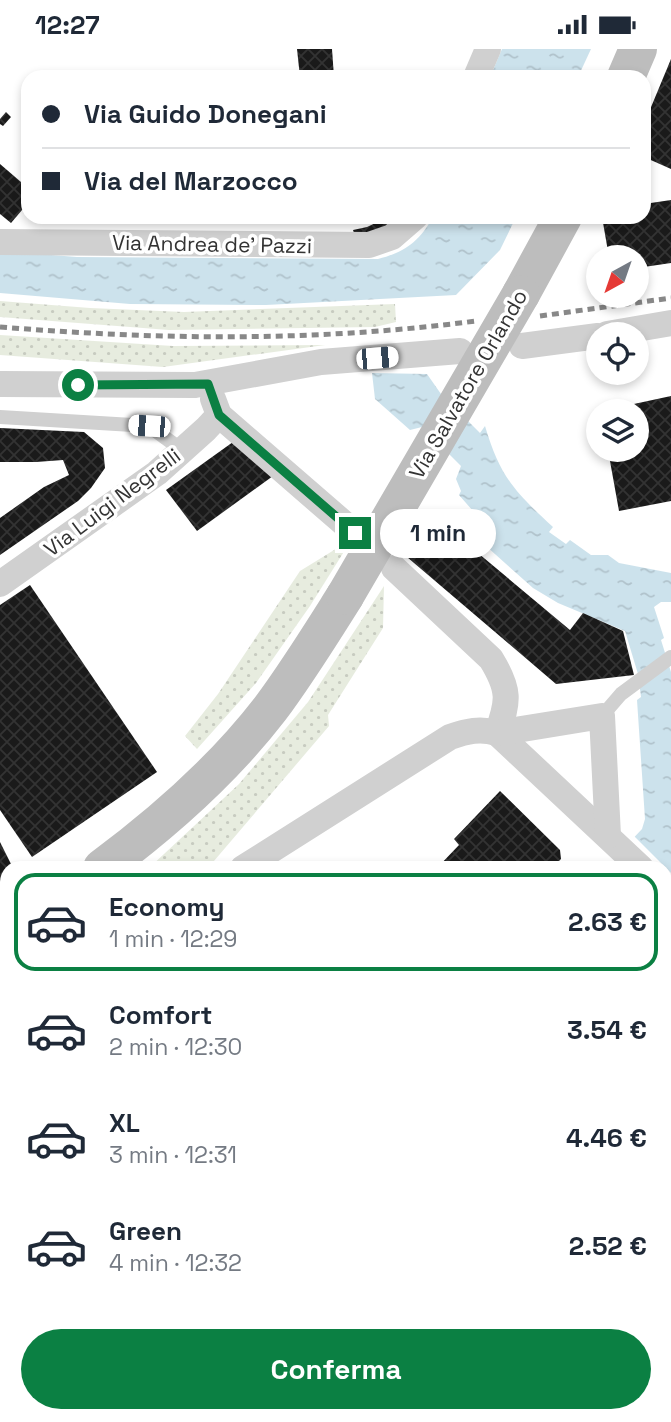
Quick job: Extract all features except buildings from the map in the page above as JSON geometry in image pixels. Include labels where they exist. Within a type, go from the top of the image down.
[{"type":"main road","points":[[629,70],[638,49]]},
{"type":"main road","name":"Via Salvatore Orlando","points":[[111,861],[156,826],[200,786],[249,734],[306,657],[345,596],[559,224]]},
{"type":"street","points":[[479,70],[488,49]]},
{"type":"street","name":"Via Andrea de' Pazzi","points":[[1,241],[369,245],[392,237],[407,224]]},
{"type":"street","points":[[649,327],[671,323]]},
{"type":"street","points":[[522,346],[586,338]]},
{"type":"street","points":[[0,384],[208,384],[321,362],[460,351]]},
{"type":"street","points":[[208,384],[219,415],[355,533]]},
{"type":"street","name":"Via Luigi Negrelli","points":[[0,584],[157,473],[219,415]]},
{"type":"street","points":[[394,568],[486,653],[497,668],[507,701],[497,733]]},
{"type":"street","points":[[254,861],[450,737],[482,730],[497,733],[602,716],[608,836]]},
{"type":"street","points":[[497,733],[634,861]]},
{"type":"lane","points":[[0,417],[149,426],[182,450]]},
{"type":"lane","points":[[602,716],[621,694],[633,688],[671,657]]},
{"type":"shaded area","points":[[0,301],[184,312],[395,304],[396,322],[375,327],[169,330],[0,317]]},
{"type":"shaded area","points":[[0,335],[173,346],[325,345],[163,367],[0,355]]},
{"type":"shaded area","points":[[339,547],[345,550],[256,683],[197,749],[185,736],[218,694],[300,571]]},
{"type":"shaded area","points":[[384,586],[383,628],[328,715],[329,726],[214,861],[156,861],[239,784],[308,702]]},
{"type":"water","points":[[502,49],[591,49],[581,70],[493,70]]},
{"type":"water","points":[[428,224],[513,224],[500,250],[456,295],[266,305],[130,304],[0,293],[0,251],[77,257],[378,259],[410,245]]},
{"type":"water","points":[[372,373],[427,374],[441,394],[480,433],[485,426],[510,483],[553,527],[549,532],[566,544],[570,540],[591,555],[608,555],[619,563],[671,573],[671,602],[661,602],[654,607],[671,672],[671,861],[612,861],[642,829],[645,819],[637,700],[641,697],[638,674],[625,631],[558,603],[533,588],[486,546],[469,525],[473,511],[459,495],[461,491],[456,479],[461,466],[422,427],[410,430],[375,399]]},
{"type":"pier","points":[[632,834],[659,861],[609,861]]},
{"type":"railway","points":[[540,316],[671,298]]},
{"type":"railway","points":[[0,327],[238,337],[356,333],[476,321]]},
{"type":"route","points":[[78,385],[208,384],[219,415],[355,533]]}]
